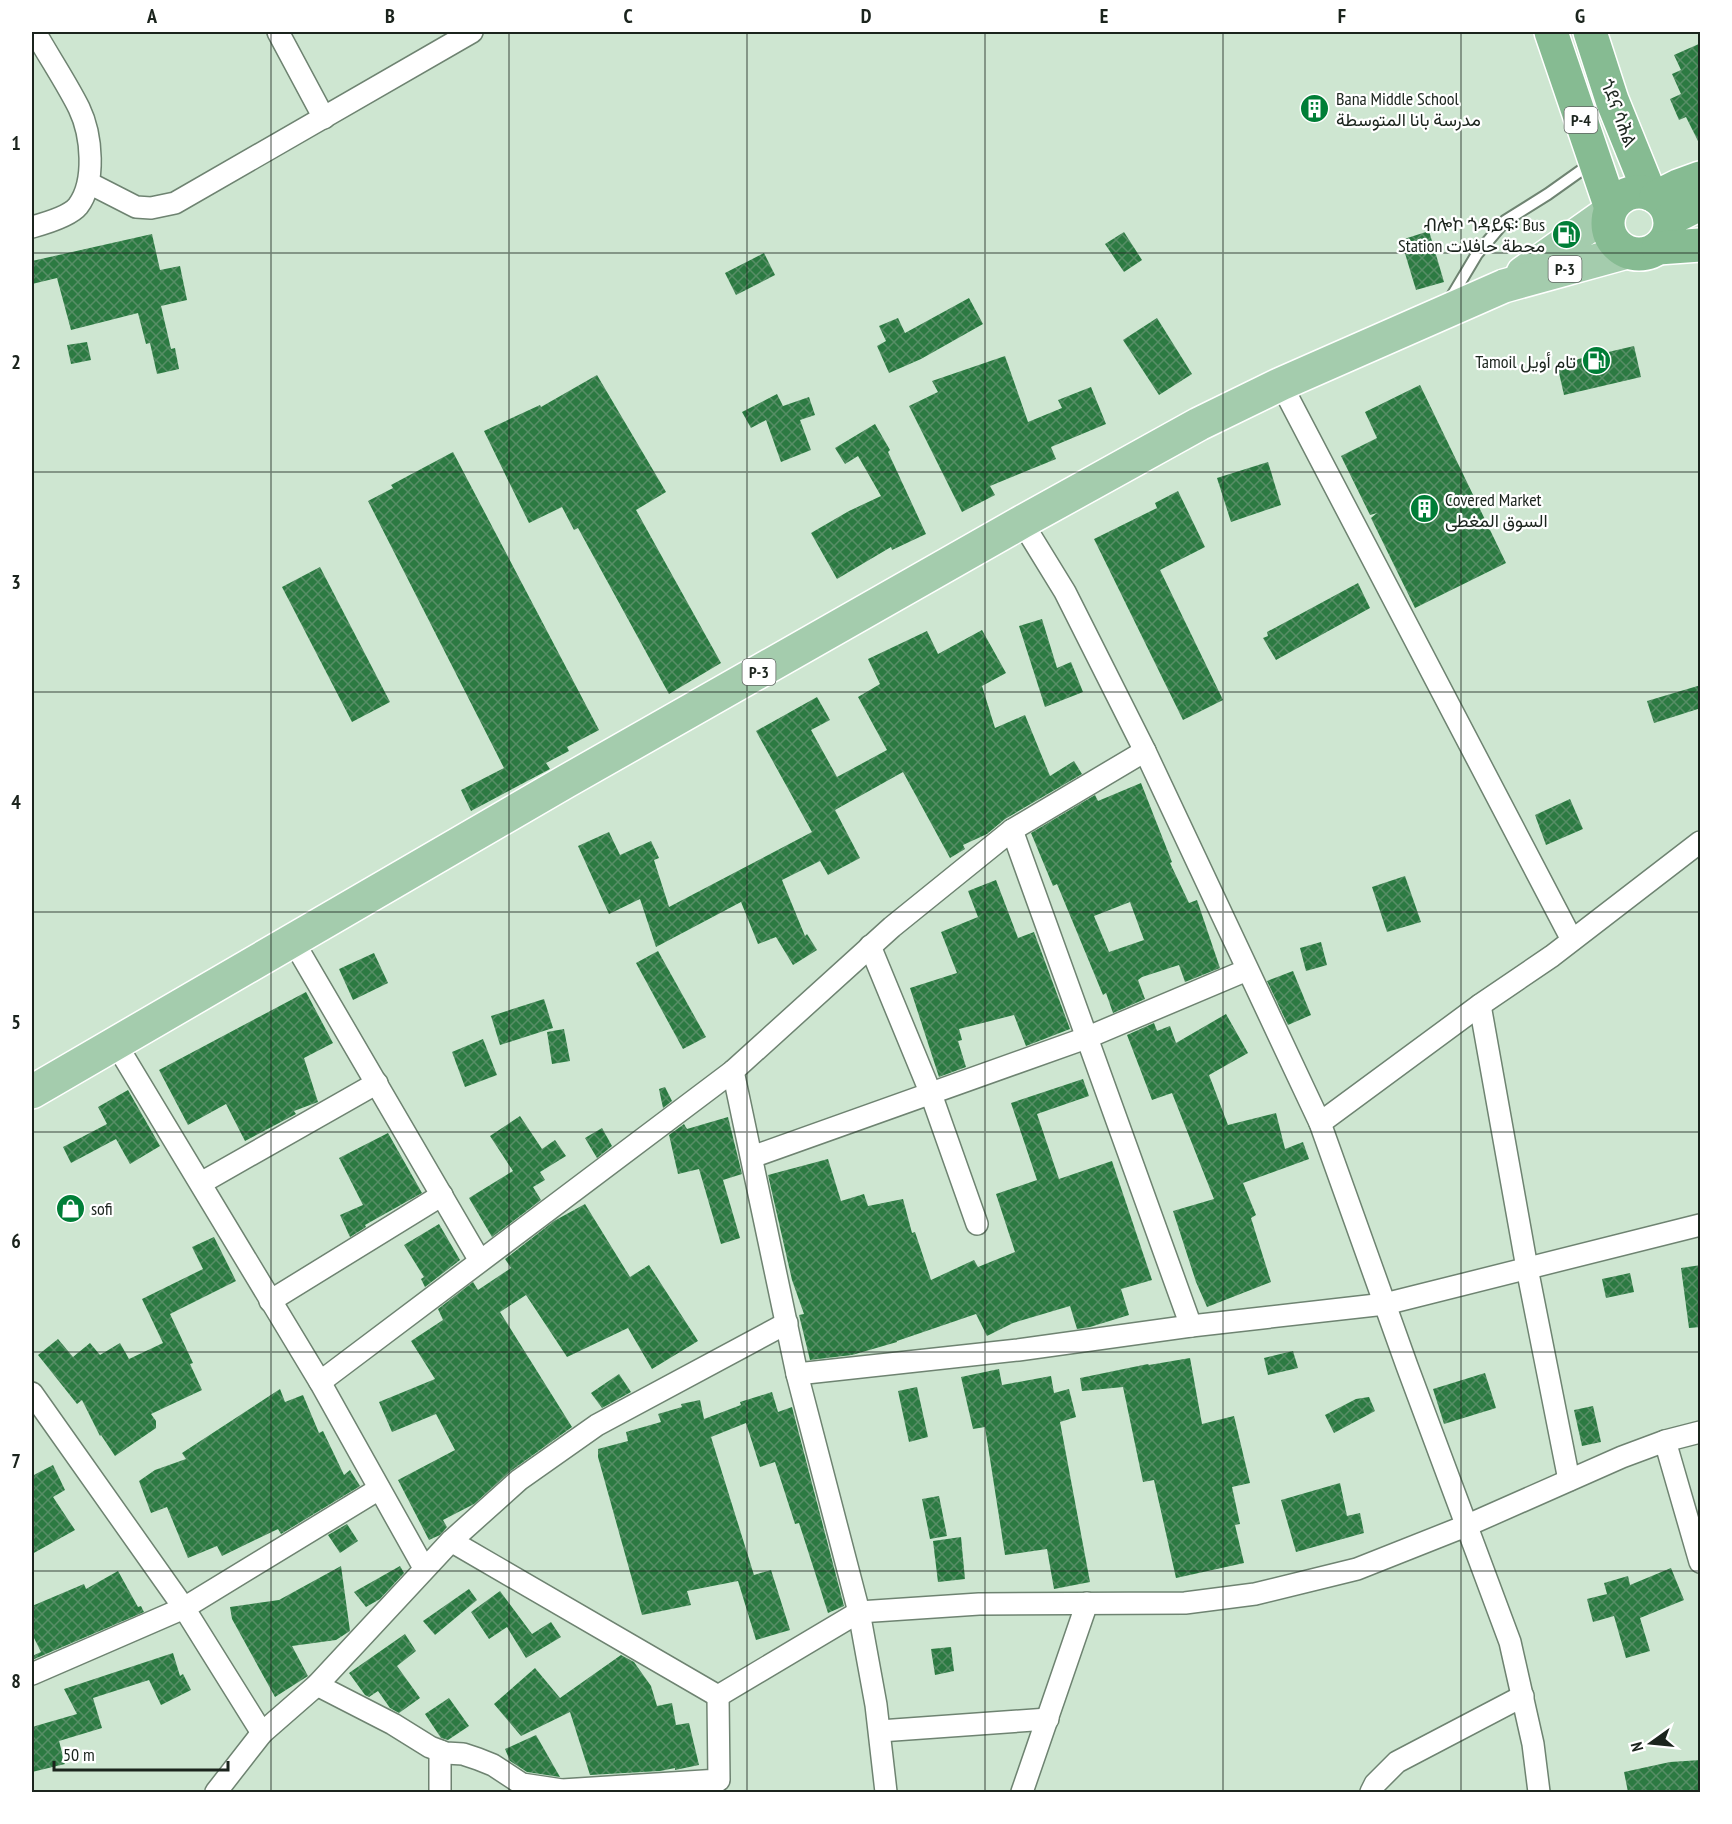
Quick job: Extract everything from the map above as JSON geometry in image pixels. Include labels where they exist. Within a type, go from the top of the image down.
[{"type":"highway","name":"ጎደና ሳሕል","points":[[1551,32],[1610,210],[1608,228],[1610,235],[1620,248],[1662,223],[1612,100],[1590,32]]},
{"type":"highway","name":"P-3","points":[[1662,223],[1678,186],[1701,178]]},
{"type":"highway","points":[[1610,210],[1623,195],[1632,192],[1662,223],[1701,245]]},
{"type":"highway","name":"P-3","points":[[1662,223],[1701,204]]},
{"type":"main road","name":"P-3","points":[[1504,286],[1610,210]]},
{"type":"main road","name":"P-3","points":[[32,1092],[292,939],[1022,522],[1199,424],[1281,384],[1504,286],[1662,223]]},
{"type":"street","points":[[32,227],[46,224],[77,208],[89,183],[90,146],[80,110],[35,32]]},
{"type":"street","points":[[278,32],[324,118]]},
{"type":"street","points":[[89,183],[136,207],[175,203],[472,32]]},
{"type":"street","points":[[1281,384],[1572,940]]},
{"type":"street","points":[[1022,522],[1065,592],[1145,751],[1320,1123],[1510,1642],[1533,1744],[1539,1792]]},
{"type":"street","points":[[320,1382],[734,1071],[870,946],[1012,830],[1145,751]]},
{"type":"street","points":[[1012,830],[1191,1326]]},
{"type":"street","points":[[1320,1123],[1572,940],[1701,842]]},
{"type":"street","points":[[292,939],[480,1261]]},
{"type":"street","points":[[870,946],[931,1094],[977,1224]]},
{"type":"street","points":[[752,1156],[1086,1038],[1247,970]]},
{"type":"street","points":[[1480,1005],[1527,1268],[1569,1480]]},
{"type":"street","points":[[116,1044],[320,1382],[424,1568]]},
{"type":"street","points":[[734,1071],[797,1374],[859,1612],[880,1731],[886,1792]]},
{"type":"street","points":[[201,1183],[377,1083]]},
{"type":"street","points":[[270,1301],[442,1195]]},
{"type":"street","points":[[797,1374],[1018,1350],[1191,1326],[1385,1304],[1701,1225]]},
{"type":"street","points":[[216,1792],[262,1733],[318,1685],[424,1568],[519,1480],[597,1425],[787,1323]]},
{"type":"street","points":[[32,1393],[184,1608],[262,1733]]},
{"type":"street","points":[[718,1695],[859,1612],[979,1604],[1185,1603],[1255,1594],[1357,1569],[1468,1525],[1622,1457],[1665,1441],[1701,1432]]},
{"type":"street","points":[[1665,1441],[1701,1562]]},
{"type":"street","points":[[32,1674],[184,1608],[379,1489]]},
{"type":"street","points":[[451,1541],[718,1695]]},
{"type":"street","points":[[1023,1792],[1087,1603]]},
{"type":"street","points":[[318,1685],[440,1751],[478,1759],[493,1765],[522,1784],[554,1790],[719,1786],[718,1695]]},
{"type":"street","points":[[1371,1792],[1396,1762],[1523,1696]]},
{"type":"street","points":[[880,1731],[1048,1719]]},
{"type":"street","points":[[440,1751],[440,1792]]},
{"type":"lane","points":[[1442,315],[1477,254],[1505,221],[1595,160]]},
{"type":"building","points":[[1701,43],[1701,147],[1686,117],[1679,120],[1670,99],[1681,94],[1672,74],[1681,70],[1674,55]]},
{"type":"building","points":[[1429,231],[1444,282],[1416,290],[1401,240]]},
{"type":"building","points":[[1124,232],[1142,260],[1124,272],[1105,244]]},
{"type":"building","points":[[152,234],[160,270],[180,266],[187,300],[161,306],[171,349],[175,348],[179,369],[157,374],[150,343],[146,344],[138,313],[71,330],[57,278],[32,284],[32,261]]},
{"type":"building","points":[[764,253],[775,275],[736,295],[725,273]]},
{"type":"building","points":[[969,298],[983,324],[921,359],[889,373],[877,346],[886,341],[879,326],[898,318],[905,333]]},
{"type":"building","points":[[1157,318],[1192,374],[1159,395],[1123,340]]},
{"type":"building","points":[[87,342],[91,360],[71,364],[67,345]]},
{"type":"building","points":[[1634,346],[1641,377],[1564,395],[1557,364]]},
{"type":"building","points":[[1005,356],[1028,422],[1062,408],[1058,400],[1091,387],[1106,424],[1051,447],[1056,459],[990,486],[995,495],[962,512],[909,406],[938,392],[932,381]]},
{"type":"building","points":[[597,375],[666,492],[636,510],[721,663],[669,694],[578,528],[574,530],[562,507],[529,523],[484,431],[540,405],[541,407]]},
{"type":"building","name":"Covered Market السوق المغطى","points":[[1420,385],[1506,563],[1415,608],[1371,518],[1377,513],[1370,515],[1341,456],[1377,438],[1365,412]]},
{"type":"building","points":[[777,394],[783,406],[809,397],[815,415],[800,420],[811,450],[781,462],[766,420],[751,428],[742,412]]},
{"type":"building","points":[[875,424],[890,450],[888,452],[926,534],[892,550],[891,547],[837,579],[811,533],[881,496],[858,456],[845,464],[835,448]]},
{"type":"building","points":[[453,452],[599,730],[567,747],[569,751],[546,763],[550,769],[471,811],[461,790],[504,768],[368,501],[393,488],[391,485]]},
{"type":"building","points":[[1268,462],[1281,505],[1231,522],[1217,478]]},
{"type":"building","points":[[1178,491],[1205,547],[1160,570],[1223,700],[1183,720],[1094,539],[1157,508],[1155,503]]},
{"type":"building","points":[[320,567],[390,702],[352,722],[282,587]]},
{"type":"building","points":[[1358,583],[1370,608],[1276,660],[1263,638],[1268,636],[1267,632]]},
{"type":"building","points":[[1042,619],[1057,668],[1071,662],[1083,692],[1045,707],[1019,626]]},
{"type":"building","points":[[982,630],[1006,673],[982,686],[995,728],[1025,715],[1050,776],[1074,761],[1082,774],[1005,819],[987,834],[963,845],[965,849],[950,858],[903,772],[835,810],[860,858],[828,875],[820,861],[782,880],[805,936],[807,934],[817,950],[793,965],[776,937],[758,944],[741,902],[656,947],[640,899],[609,914],[578,846],[609,832],[620,855],[651,841],[659,858],[654,860],[669,907],[812,832],[756,731],[817,697],[830,720],[811,730],[837,777],[887,750],[858,697],[880,684],[868,659],[927,631],[938,654]]},
{"type":"building","points":[[1701,685],[1701,708],[1654,723],[1647,701]]},
{"type":"building","points":[[1141,783],[1172,862],[1170,863],[1189,903],[1197,900],[1220,968],[1185,982],[1179,965],[1142,977],[1138,980],[1145,999],[1113,1013],[1106,993],[1103,995],[1057,884],[1053,886],[1031,833],[1095,795],[1098,801]],"holes":[[[1130,902],[1144,940],[1109,952],[1094,916]]]},
{"type":"building","points":[[1570,799],[1583,829],[1546,845],[1535,815]]},
{"type":"building","points":[[1405,876],[1421,922],[1387,932],[1372,887]]},
{"type":"building","points":[[996,880],[1018,938],[1034,932],[1070,1029],[1026,1046],[1014,1015],[959,1029],[962,1040],[958,1041],[966,1067],[939,1077],[910,988],[957,973],[941,932],[978,917],[968,891]]},
{"type":"building","points":[[1321,942],[1327,965],[1306,971],[1300,948]]},
{"type":"building","points":[[658,951],[706,1037],[683,1049],[636,963]]},
{"type":"building","points":[[374,953],[388,983],[353,1000],[339,969]]},
{"type":"building","points":[[1293,971],[1311,1015],[1288,1025],[1267,981]]},
{"type":"building","points":[[306,992],[333,1043],[304,1058],[318,1102],[294,1111],[296,1114],[245,1141],[226,1104],[188,1125],[159,1070]]},
{"type":"building","points":[[544,999],[553,1028],[500,1045],[491,1016]]},
{"type":"building","points":[[1226,1014],[1248,1053],[1209,1075],[1228,1125],[1276,1113],[1285,1149],[1303,1142],[1309,1159],[1243,1183],[1256,1215],[1251,1218],[1271,1282],[1207,1307],[1196,1282],[1173,1211],[1214,1199],[1172,1093],[1152,1100],[1127,1035],[1154,1023],[1157,1031],[1170,1026],[1176,1043]]},
{"type":"building","points":[[564,1029],[570,1061],[552,1064],[547,1032]]},
{"type":"building","points":[[483,1039],[497,1075],[465,1087],[452,1052]]},
{"type":"building","points":[[1083,1079],[1089,1096],[1037,1114],[1059,1179],[1112,1161],[1152,1280],[1121,1289],[1129,1315],[1077,1329],[1070,1306],[1013,1323],[987,1336],[976,1314],[852,1355],[810,1360],[799,1315],[804,1314],[792,1280],[768,1175],[828,1159],[841,1201],[864,1194],[868,1206],[903,1199],[912,1233],[915,1232],[931,1280],[974,1260],[978,1267],[1015,1252],[996,1194],[1037,1180],[1011,1103]]},
{"type":"building","points":[[665,1087],[672,1101],[663,1108],[659,1089]]},
{"type":"building","points":[[128,1090],[160,1146],[130,1164],[116,1139],[71,1163],[63,1147],[107,1124],[98,1107]]},
{"type":"building","points":[[520,1116],[542,1149],[555,1140],[566,1156],[540,1172],[545,1180],[533,1187],[541,1200],[492,1237],[469,1198],[513,1171],[490,1136]]},
{"type":"building","points":[[728,1117],[742,1174],[723,1180],[740,1238],[721,1244],[699,1169],[678,1174],[669,1135],[684,1124],[687,1129]]},
{"type":"building","points":[[602,1128],[612,1146],[597,1158],[585,1138]]},
{"type":"building","points":[[388,1133],[422,1193],[365,1225],[366,1227],[350,1237],[340,1215],[363,1205],[339,1158]]},
{"type":"building","points":[[585,1204],[630,1277],[649,1265],[698,1341],[652,1369],[628,1328],[567,1357],[526,1295],[500,1312],[572,1427],[512,1470],[474,1504],[443,1520],[447,1527],[440,1535],[429,1540],[398,1480],[455,1450],[436,1414],[392,1432],[379,1402],[435,1379],[411,1341],[443,1320],[438,1309],[473,1282],[478,1290],[511,1268],[505,1259],[554,1221]]},
{"type":"building","points":[[439,1224],[460,1260],[425,1287],[421,1279],[424,1277],[404,1245]]},
{"type":"building","points":[[214,1237],[236,1281],[170,1314],[193,1363],[190,1364],[202,1390],[151,1414],[156,1421],[156,1428],[115,1456],[100,1436],[82,1400],[77,1404],[38,1355],[58,1339],[73,1357],[90,1343],[100,1355],[120,1343],[129,1359],[163,1343],[142,1299],[203,1269],[192,1247]]},
{"type":"building","points":[[1701,1265],[1701,1327],[1689,1328],[1681,1268]]},
{"type":"building","points":[[1630,1273],[1634,1292],[1606,1298],[1602,1279]]},
{"type":"building","points":[[1293,1351],[1298,1368],[1268,1375],[1264,1358]]},
{"type":"building","points":[[1190,1358],[1202,1424],[1234,1416],[1250,1483],[1232,1487],[1240,1524],[1235,1525],[1244,1563],[1176,1578],[1154,1480],[1143,1482],[1123,1387],[1082,1391],[1080,1378]]},
{"type":"building","points":[[999,1369],[1002,1385],[1051,1376],[1054,1393],[1069,1389],[1076,1417],[1060,1422],[1090,1582],[1054,1589],[1047,1549],[1005,1555],[985,1427],[973,1429],[961,1377]]},
{"type":"building","points":[[1485,1373],[1496,1408],[1444,1424],[1433,1389]]},
{"type":"building","points":[[619,1374],[631,1392],[602,1408],[591,1393]]},
{"type":"building","points":[[917,1387],[928,1437],[909,1442],[898,1391]]},
{"type":"building","points":[[280,1389],[285,1402],[303,1395],[319,1433],[323,1431],[344,1475],[350,1470],[360,1486],[281,1534],[278,1529],[222,1556],[217,1546],[188,1558],[167,1507],[151,1513],[139,1481],[155,1470],[186,1459],[182,1453]]},
{"type":"building","points":[[772,1392],[778,1412],[792,1407],[844,1606],[828,1613],[799,1523],[795,1524],[775,1462],[760,1467],[746,1423],[711,1437],[754,1575],[771,1570],[790,1630],[756,1640],[738,1581],[687,1591],[691,1605],[642,1615],[598,1457],[598,1449],[628,1441],[626,1432],[661,1422],[658,1414],[682,1407],[681,1404],[700,1400],[704,1419],[741,1405],[740,1402]]},
{"type":"building","points":[[1369,1397],[1375,1411],[1334,1433],[1325,1415],[1356,1399]]},
{"type":"building","points":[[1593,1406],[1601,1442],[1582,1446],[1574,1410]]},
{"type":"building","points":[[53,1465],[65,1490],[53,1497],[75,1530],[32,1554],[32,1476]]},
{"type":"building","points":[[1340,1483],[1347,1516],[1360,1513],[1364,1533],[1296,1552],[1281,1500]]},
{"type":"building","points":[[939,1496],[947,1536],[930,1539],[922,1499]]},
{"type":"building","points":[[347,1524],[358,1541],[340,1553],[328,1535]]},
{"type":"building","points":[[961,1537],[965,1579],[938,1582],[933,1541]]},
{"type":"building","points":[[341,1566],[350,1631],[336,1640],[292,1646],[308,1676],[275,1697],[232,1619],[230,1607],[279,1600]]},
{"type":"building","points":[[400,1566],[404,1573],[380,1599],[366,1607],[354,1592]]},
{"type":"building","points":[[1671,1568],[1684,1600],[1640,1618],[1650,1651],[1626,1658],[1614,1616],[1593,1622],[1587,1599],[1607,1594],[1604,1583],[1628,1576],[1630,1585]]},
{"type":"building","points":[[118,1571],[138,1607],[141,1606],[144,1612],[32,1660],[32,1656],[41,1652],[32,1634],[32,1606],[84,1584],[86,1589]]},
{"type":"building","points":[[469,1589],[477,1600],[435,1635],[423,1621]]},
{"type":"building","points":[[500,1591],[532,1634],[551,1622],[561,1637],[526,1658],[507,1627],[489,1639],[471,1612]]},
{"type":"building","points":[[405,1634],[416,1651],[397,1666],[420,1698],[399,1713],[390,1708],[378,1691],[369,1697],[365,1695],[349,1673]]},
{"type":"building","points":[[951,1647],[954,1671],[935,1675],[931,1649]]},
{"type":"building","points":[[173,1653],[180,1676],[183,1674],[191,1690],[161,1705],[149,1680],[93,1698],[102,1728],[59,1741],[65,1764],[32,1772],[32,1727],[77,1714],[64,1689]]},
{"type":"building","points":[[621,1655],[634,1662],[651,1686],[657,1706],[672,1703],[676,1725],[689,1723],[699,1765],[675,1770],[675,1768],[590,1775],[570,1712],[521,1736],[494,1704],[535,1668],[560,1698]]},
{"type":"building","points":[[449,1698],[469,1726],[448,1740],[441,1738],[425,1714]]},
{"type":"building","points":[[536,1735],[560,1777],[527,1772],[510,1761],[505,1749]]},
{"type":"building","points":[[1701,1760],[1701,1792],[1628,1792],[1624,1772],[1670,1762]]},
{"type":"place","name":"Bana Middle School مدرسة بانا المتوسطة","points":[[1315,108]]},
{"type":"place","name":"ብሎኮ ጎዳይፍ፡ Bus Station محطة حافلات","points":[[1566,234]]},
{"type":"place","name":"Tamoil تام أويل","points":[[1597,361]]},
{"type":"place","name":"Covered Market السوق المغطى","points":[[1424,509]]},
{"type":"place","name":"sofi","points":[[70,1208]]}]
